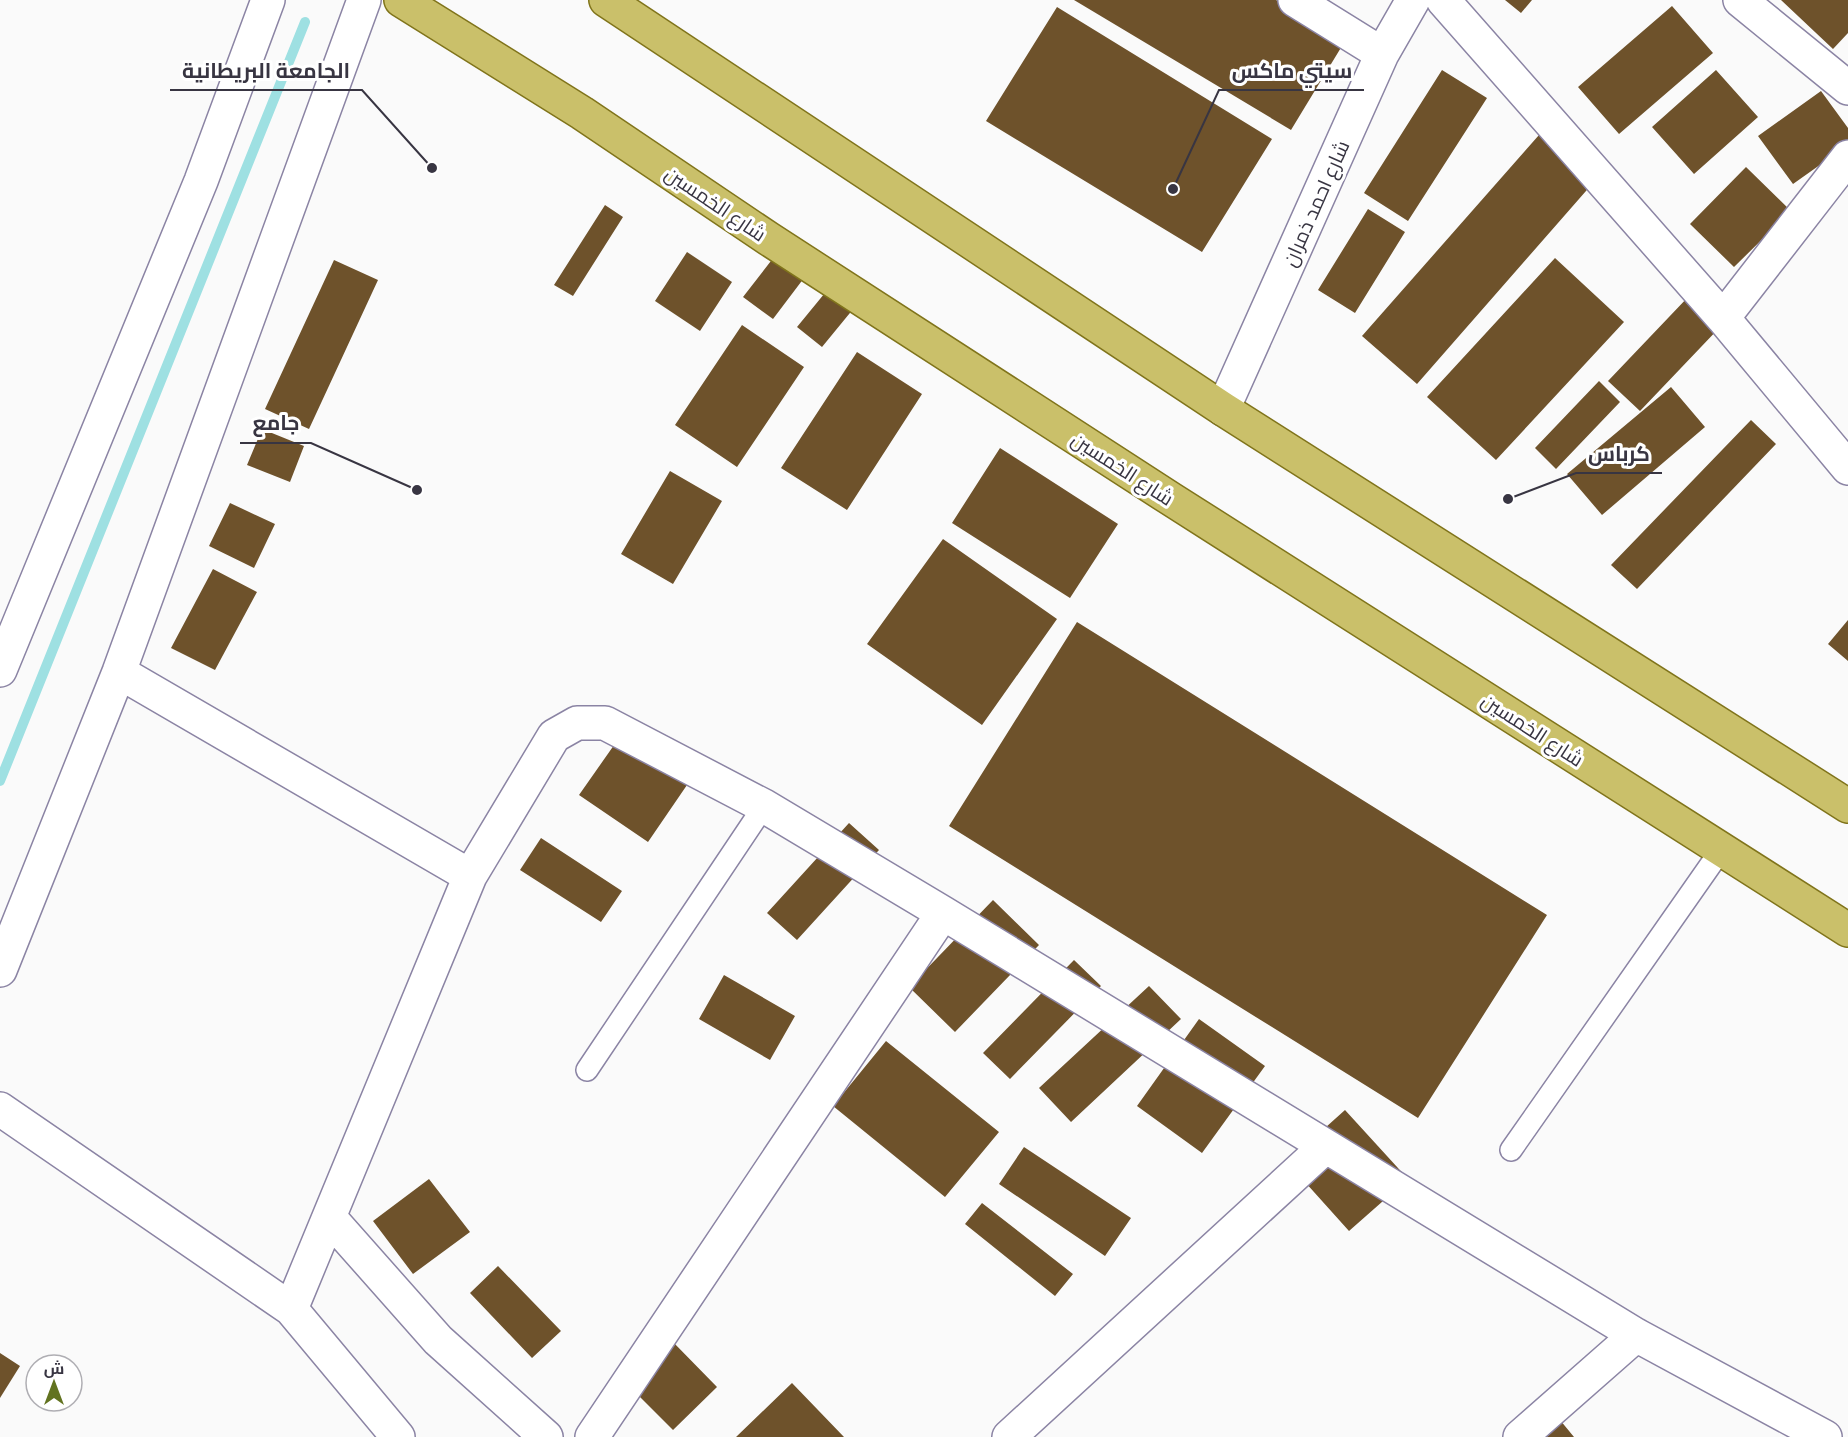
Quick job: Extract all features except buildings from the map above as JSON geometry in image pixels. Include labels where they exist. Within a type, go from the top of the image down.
[{"type":"main road","name":"شارع الخمسين","points":[[401,0],[582,113],[779,245],[1171,499],[1848,930]]},
{"type":"main road","points":[[606,0],[1223,409],[1848,806]]},
{"type":"street","points":[[0,670],[201,182],[268,0]]},
{"type":"street","points":[[0,970],[119,672],[364,0]]},
{"type":"street","points":[[1295,0],[1382,54]]},
{"type":"street","name":"شارع احمد ذمران","points":[[1223,409],[1382,54],[1413,0]]},
{"type":"street","points":[[1443,0],[1723,318],[1848,468]]},
{"type":"street","points":[[1740,0],[1848,88]]},
{"type":"street","points":[[1723,318],[1848,158]]},
{"type":"street","points":[[119,672],[470,876]]},
{"type":"street","points":[[291,1308],[470,876],[554,736],[577,723],[605,723],[764,806],[1635,1335],[1825,1437]]},
{"type":"street","points":[[592,1437],[943,913]]},
{"type":"street","points":[[0,1109],[291,1308],[398,1437]]},
{"type":"street","points":[[1009,1437],[1325,1147]]},
{"type":"street","points":[[329,1217],[438,1340],[546,1437]]},
{"type":"street","points":[[1520,1437],[1635,1335]]},
{"type":"lane","points":[[587,1070],[764,806]]},
{"type":"lane","points":[[1511,1150],[1721,850]]},
{"type":"waterway","points":[[0,781],[305,22]]},
{"type":"place","name":"الجامعة البريطانية","points":[[432,168]]},
{"type":"place","name":"سيتي ماكس","points":[[1173,189]]},
{"type":"place","name":"جامع","points":[[417,490]]},
{"type":"place","name":"كرباس","points":[[1508,499]]}]
